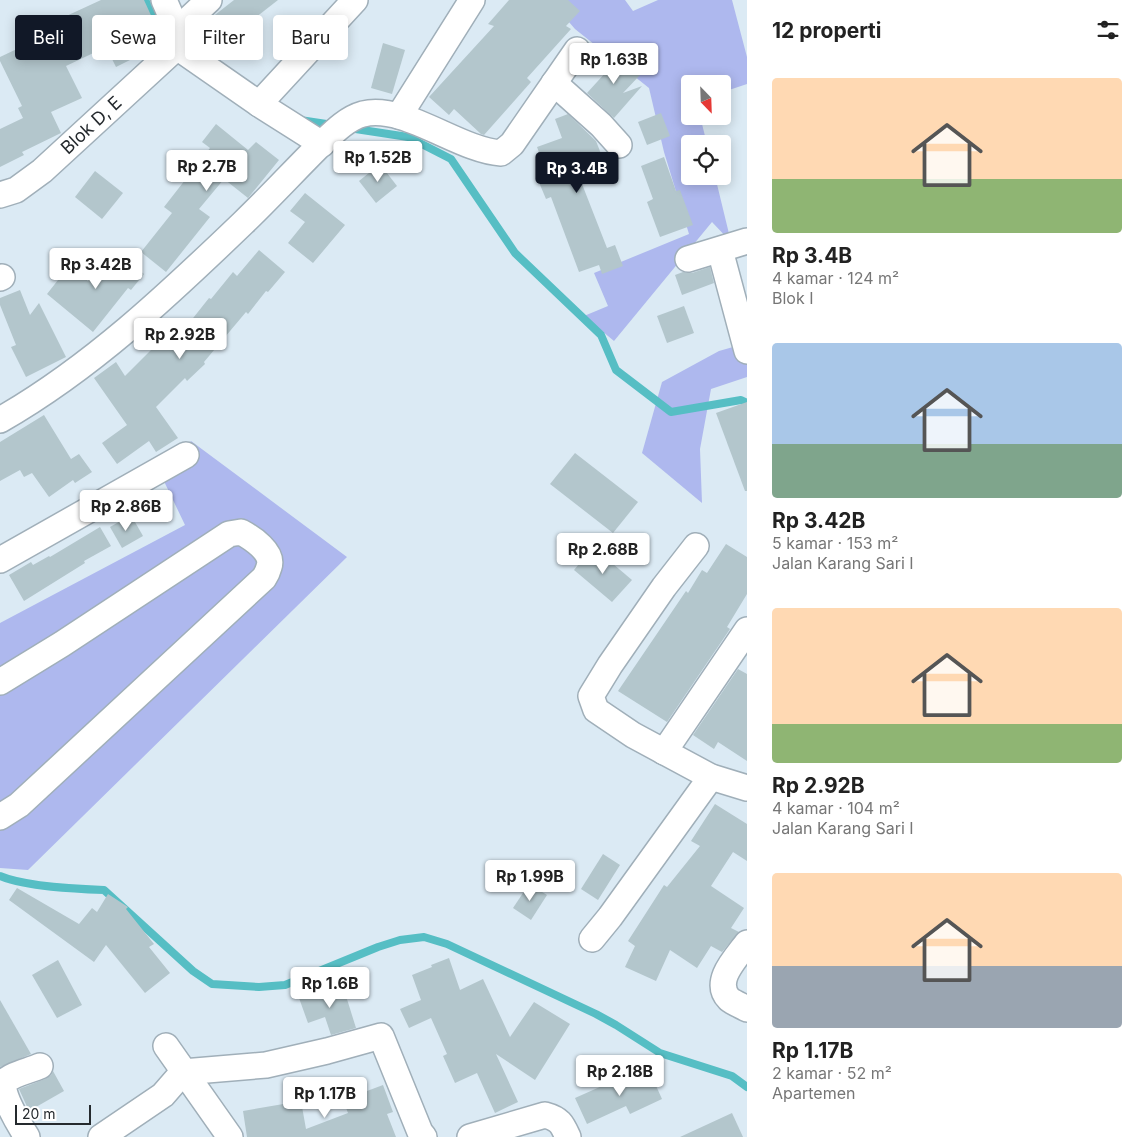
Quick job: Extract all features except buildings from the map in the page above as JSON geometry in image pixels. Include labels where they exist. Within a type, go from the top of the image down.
[{"type":"street","points":[[164,0],[177,39],[259,104],[322,144]]},
{"type":"street","name":"Blok D, E","points":[[0,195],[16,190],[42,171],[177,39],[209,0]]},
{"type":"street","points":[[259,104],[355,0]]},
{"type":"street","points":[[399,116],[472,0]]},
{"type":"street","points":[[0,420],[33,401],[85,364],[162,299],[346,122],[364,114],[399,116],[474,146],[501,153],[512,144],[577,50]]},
{"type":"street","points":[[554,83],[601,125],[619,145]]},
{"type":"street","points":[[688,259],[747,241]]},
{"type":"street","points":[[720,250],[747,352]]},
{"type":"street","points":[[0,560],[186,455]]},
{"type":"street","points":[[0,682],[62,644],[229,534],[241,532],[252,538],[269,556],[270,566],[264,578],[19,805],[0,818]]},
{"type":"street","points":[[696,546],[664,586],[591,696],[596,710],[633,735],[711,777],[746,787]]},
{"type":"street","points":[[664,752],[747,630]]},
{"type":"street","points":[[592,939],[711,777]]},
{"type":"street","points":[[747,943],[727,970],[723,980],[730,1000],[747,1009]]},
{"type":"street","points":[[100,1137],[162,1095],[183,1072],[266,1064],[327,1051],[381,1036],[420,1132],[424,1137]]},
{"type":"street","points":[[166,1046],[230,1137]]},
{"type":"street","points":[[26,1137],[4,1100],[1,1088],[2,1084],[7,1080],[40,1066]]},
{"type":"street","points":[[470,1137],[546,1115],[557,1118],[568,1137]]},
{"type":"shaded area","points":[[550,0],[625,0],[633,11],[658,0],[732,0],[747,57],[747,84],[731,89],[731,75],[681,75],[681,125],[702,125],[705,135],[681,135],[681,185],[717,185],[731,242],[712,222],[614,341],[584,316],[608,306],[594,273],[689,234],[664,152],[649,88],[575,29]]},
{"type":"shaded area","points":[[747,343],[747,377],[711,389],[700,449],[702,503],[642,453],[662,382],[719,351]]},
{"type":"shaded area","points":[[191,441],[347,557],[28,870],[0,868],[0,623],[185,525],[161,475]]},
{"type":"waterway","points":[[145,0],[153,15]]},
{"type":"waterway","points":[[300,120],[333,125]]},
{"type":"waterway","points":[[349,128],[408,137],[451,159],[515,253],[601,335],[616,370],[671,412],[741,400],[747,403]]},
{"type":"waterway","points":[[0,876],[37,885],[104,890],[193,971],[212,984],[259,987],[285,985],[378,947],[400,940],[424,937],[447,944],[596,1014],[660,1053],[732,1076],[747,1087]]}]
